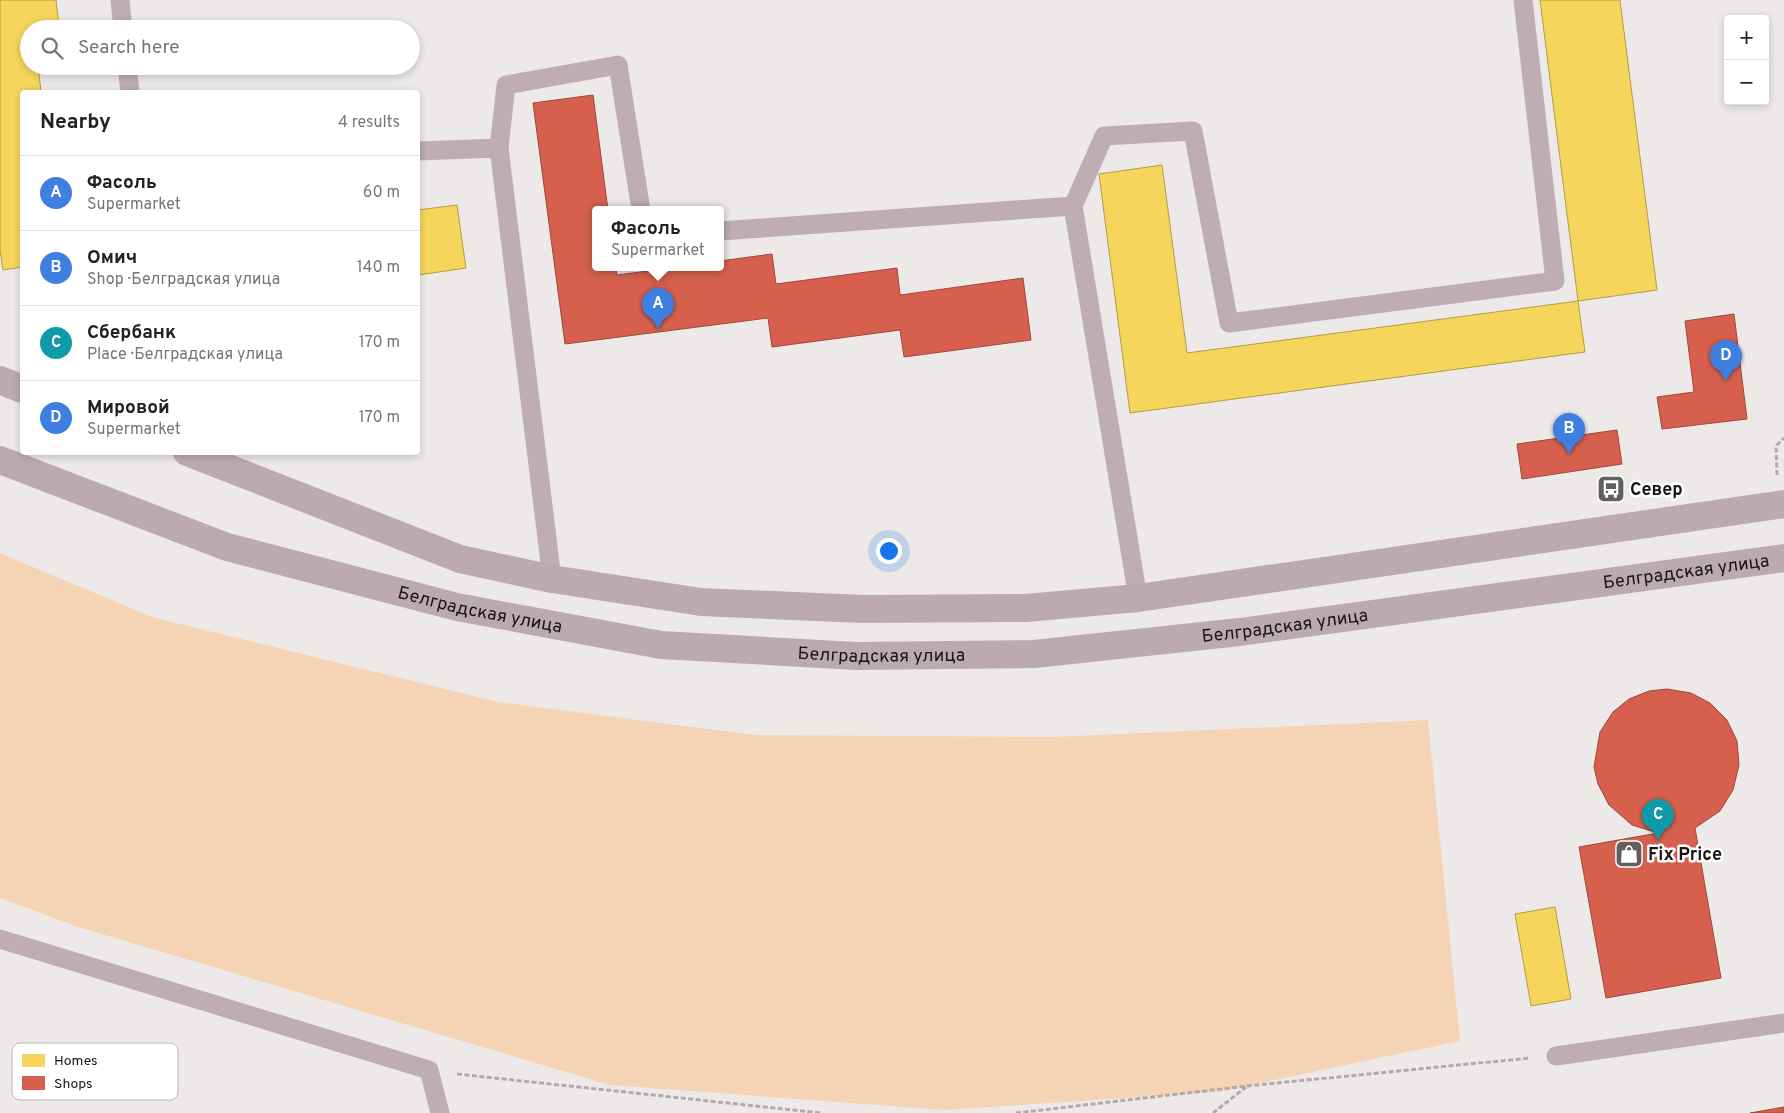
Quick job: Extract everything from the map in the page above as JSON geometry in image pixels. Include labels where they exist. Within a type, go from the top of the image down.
[{"type":"street","points":[[0,380],[20,388]]},
{"type":"street","points":[[195,455],[460,559],[552,579],[701,602],[863,609],[1026,608],[1138,598],[1784,504]]},
{"type":"street","name":"Белградская улица","points":[[0,460],[227,547],[457,607],[661,645],[759,651],[856,656],[1034,654],[1240,632],[1784,558]]},
{"type":"lane","points":[[120,0],[122,20]]},
{"type":"lane","points":[[1138,598],[1073,206],[1104,136],[1193,131],[1229,323],[1554,281],[1523,0]]},
{"type":"lane","points":[[552,579],[499,148],[506,85],[618,65],[640,206]]},
{"type":"lane","points":[[128,75],[130,90]]},
{"type":"lane","points":[[420,151],[499,148]]},
{"type":"lane","points":[[724,231],[1073,206]]},
{"type":"lane","points":[[0,939],[428,1070],[440,1113]]},
{"type":"lane","points":[[1565,1055],[1784,1023]]},
{"type":"path","points":[[1777,478],[1776,446],[1784,438]]},
{"type":"path","points":[[1016,1113],[1247,1086],[1565,1055]]},
{"type":"path","points":[[428,1070],[821,1113]]},
{"type":"path","points":[[1213,1113],[1247,1086]]},
{"type":"shaded area","points":[[0,553],[152,617],[498,702],[755,735],[1053,737],[1428,720],[1460,1041],[1218,1092],[944,1110],[610,1085],[78,927],[0,898]]},
{"type":"building: Homes","points":[[0,0],[56,0],[58,20],[20,20],[20,75],[39,75],[41,90],[20,90],[20,267],[3,270],[0,250]]},
{"type":"building: Homes","points":[[1540,0],[1620,0],[1657,290],[1578,301]]},
{"type":"building: Homes","points":[[1162,165],[1187,353],[1578,301],[1585,352],[1130,413],[1099,174]]},
{"type":"building: Homes","points":[[457,205],[466,268],[420,275],[420,210]]},
{"type":"building: Homes","points":[[1555,907],[1571,999],[1531,1006],[1515,914]]},
{"type":"building: Shops","points":[[593,95],[607,206],[592,206],[592,271],[616,271],[617,275],[648,271],[724,271],[724,260],[772,254],[776,284],[897,268],[900,295],[1023,278],[1031,340],[904,357],[900,330],[772,347],[768,318],[565,344],[533,103]]},
{"type":"building: Shops","points":[[1734,314],[1747,419],[1662,429],[1657,397],[1694,392],[1685,321]]},
{"type":"building: Shops","points":[[1617,430],[1622,464],[1522,479],[1517,444]]},
{"type":"building: Shops","points":[[1667,689],[1691,693],[1710,703],[1727,720],[1737,741],[1739,765],[1733,790],[1720,811],[1695,828],[1721,978],[1606,998],[1579,847],[1658,833],[1632,825],[1609,805],[1598,784],[1594,767],[1600,732],[1613,712],[1629,699],[1649,691]]},
{"type":"building: Shops","points":[[1784,1107],[1784,1113],[1750,1113]]},
{"type":"place","name":"Фасоль","points":[[658,329]]},
{"type":"place","name":"Мировой","points":[[1726,381]]},
{"type":"place","name":"Омич","points":[[1569,454]]},
{"type":"place","name":"Север","points":[[1611,489]]},
{"type":"place","name":"Сбербанк","points":[[1658,840]]},
{"type":"place","name":"Fix Price","points":[[1629,854]]}]
